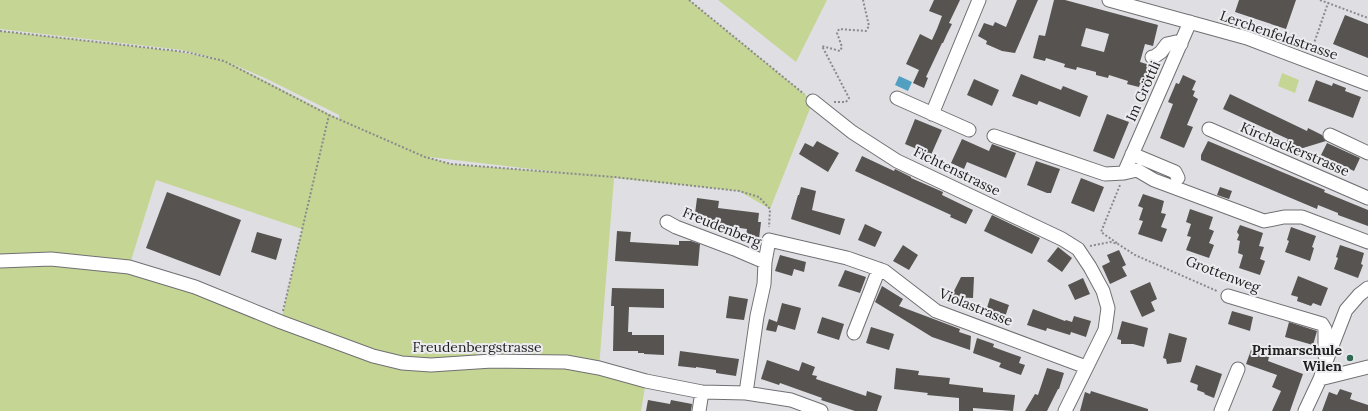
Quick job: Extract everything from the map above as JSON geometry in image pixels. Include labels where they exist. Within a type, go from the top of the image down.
[{"type":"street","points":[[932,114],[979,0]]},
{"type":"street","name":"Lerchenfeldstrasse","points":[[1109,0],[1247,38],[1368,84]]},
{"type":"street","name":"Im Gröttli","points":[[1122,178],[1190,22]]},
{"type":"street","points":[[1152,57],[1161,52],[1167,44],[1176,42],[1181,44]]},
{"type":"street","points":[[897,98],[969,130]]},
{"type":"street","name":"Fichtenstrasse","points":[[813,101],[852,132],[897,161],[1062,239],[1078,249],[1103,291],[1108,308],[1105,330],[1065,411]]},
{"type":"street","name":"Kirchackerstrasse","points":[[1209,129],[1368,198]]},
{"type":"street","points":[[1330,135],[1368,153]]},
{"type":"street","points":[[994,136],[1105,174],[1122,178],[1137,170],[1154,180],[1264,221],[1284,216],[1302,217],[1368,242]]},
{"type":"street","points":[[1132,154],[1175,172],[1178,178]]},
{"type":"street","name":"Freudenberg","points":[[667,222],[676,227],[765,262]]},
{"type":"street","points":[[746,393],[757,316],[764,284],[765,262],[769,240]]},
{"type":"street","name":"Violastrasse","points":[[769,240],[847,258],[884,271],[936,311],[1086,367]]},
{"type":"street","name":"Freudenbergstrasse","points":[[0,260],[51,259],[129,267],[195,287],[281,322],[373,356],[402,363],[431,365],[492,361],[566,362],[599,368],[646,381],[702,392],[746,393],[791,400],[821,411]]},
{"type":"street","points":[[854,333],[879,269]]},
{"type":"street","points":[[1305,411],[1320,379],[1324,364],[1346,310],[1363,291]]},
{"type":"street","name":"Grottenweg","points":[[1228,296],[1322,324],[1325,329],[1324,364]]},
{"type":"street","points":[[1320,379],[1368,367]]},
{"type":"street","points":[[1221,411],[1238,369]]},
{"type":"street","points":[[699,411],[702,392]]},
{"type":"path","points":[[689,0],[813,101],[846,102],[849,98],[822,46],[840,51],[842,47],[837,33],[839,29],[866,31],[869,26],[863,0]]},
{"type":"path","points":[[1320,0],[1368,18]]},
{"type":"path","points":[[1308,61],[1328,3]]},
{"type":"path","points":[[0,31],[186,52],[224,61],[329,115],[425,157],[451,164],[614,177],[739,191],[759,197],[770,209],[769,240]]},
{"type":"path","points":[[281,322],[329,115]]},
{"type":"path","name":"Grottenweg","points":[[1122,178],[1100,232],[1135,255],[1228,296]]},
{"type":"path","points":[[1078,249],[1110,242],[1118,244]]},
{"type":"green space","points":[[0,0],[689,0],[813,101],[770,209],[739,191],[614,178],[599,368],[646,381],[641,411],[0,411],[0,31],[175,51],[222,60],[182,50],[0,29]],"holes":[[[226,61],[267,79],[339,115],[339,119]],[[429,157],[564,173],[451,164]],[[156,180],[302,229],[281,322],[129,267]]]},
{"type":"green space","points":[[718,0],[827,0],[796,62]]},
{"type":"green space","points":[[1282,73],[1299,80],[1295,93],[1278,86]]},
{"type":"water","points":[[899,76],[912,82],[908,91],[895,85]]},
{"type":"building","points":[[934,0],[960,0],[949,23],[952,24],[926,77],[928,78],[924,88],[913,83],[919,70],[906,64],[920,34],[932,40],[937,29],[942,16],[929,11]]},
{"type":"building","points":[[1017,0],[1038,0],[1015,53],[1002,51],[986,44],[987,41],[978,36],[984,23],[993,26],[995,22],[1006,27]]},
{"type":"building","points":[[1054,0],[1065,0],[1158,25],[1153,46],[1145,44],[1140,62],[1153,66],[1148,86],[1140,84],[1139,87],[1127,84],[1128,81],[1109,75],[1108,78],[1096,75],[1096,72],[1077,67],[1076,70],[1064,67],[1065,64],[1046,58],[1045,61],[1033,58],[1039,35],[1045,36]],"holes":[[[1086,28],[1109,34],[1104,52],[1081,46]]]},
{"type":"building","points":[[1239,0],[1296,0],[1286,29],[1235,12]]},
{"type":"building","points":[[1345,15],[1368,24],[1368,58],[1333,44]]},
{"type":"building","points":[[1021,74],[1061,90],[1063,86],[1088,96],[1080,117],[1039,101],[1037,105],[1012,96]]},
{"type":"building","points":[[1183,75],[1196,81],[1192,90],[1195,91],[1193,96],[1198,99],[1187,125],[1193,127],[1184,148],[1160,138],[1173,104],[1168,102],[1176,83],[1179,84]]},
{"type":"building","points":[[974,79],[999,90],[992,106],[967,95]]},
{"type":"building","points":[[1316,80],[1332,86],[1333,83],[1346,88],[1345,91],[1361,97],[1353,118],[1308,101]]},
{"type":"building","points":[[1230,94],[1307,131],[1308,128],[1322,135],[1326,141],[1303,148],[1301,152],[1285,144],[1288,139],[1223,109]]},
{"type":"building","points":[[1107,114],[1129,122],[1114,159],[1093,151]]},
{"type":"building","points":[[915,119],[942,130],[931,155],[905,144]]},
{"type":"building","points":[[962,139],[989,151],[992,144],[1016,153],[1006,178],[967,162],[964,169],[951,163]]},
{"type":"building","points":[[817,141],[839,153],[828,172],[799,154],[805,143],[813,147]]},
{"type":"building","points":[[1208,141],[1325,190],[1324,192],[1368,210],[1368,226],[1338,215],[1338,213],[1318,205],[1317,209],[1201,160],[1201,155]]},
{"type":"building","points":[[1327,143],[1360,158],[1354,171],[1321,155]]},
{"type":"building","points":[[862,156],[894,171],[895,169],[911,178],[943,192],[942,195],[973,210],[966,224],[950,217],[951,215],[855,171]]},
{"type":"building","points":[[1036,161],[1060,169],[1051,193],[1047,193],[1027,185]]},
{"type":"building","points":[[1081,178],[1104,187],[1094,212],[1071,203]]},
{"type":"building","points":[[801,187],[816,191],[812,210],[845,219],[840,235],[791,219]]},
{"type":"building","points":[[1220,187],[1232,191],[1229,199],[1217,195]]},
{"type":"building","points":[[167,192],[241,220],[220,276],[146,248]]},
{"type":"building","points":[[1143,194],[1164,201],[1161,213],[1166,214],[1161,227],[1167,229],[1162,242],[1138,234],[1143,221],[1139,220],[1143,208],[1138,206]]},
{"type":"building","points":[[697,198],[719,201],[718,208],[759,213],[758,222],[761,222],[759,239],[746,237],[747,229],[719,225],[719,227],[706,225],[707,216],[695,214]]},
{"type":"building","points":[[1190,209],[1213,217],[1209,229],[1214,231],[1209,243],[1214,245],[1209,258],[1186,250],[1191,237],[1187,236],[1191,224],[1186,222]]},
{"type":"building","points":[[992,215],[1040,238],[1032,254],[984,231]]},
{"type":"building","points":[[865,224],[882,232],[875,247],[858,240]]},
{"type":"building","points":[[1240,225],[1263,233],[1259,246],[1264,247],[1260,259],[1265,261],[1260,275],[1239,268],[1243,255],[1238,253],[1240,241],[1237,240],[1239,235],[1237,232]]},
{"type":"building","points":[[1291,227],[1316,236],[1312,247],[1314,248],[1310,261],[1285,252],[1289,241],[1287,240]]},
{"type":"building","points":[[617,231],[631,232],[630,242],[679,245],[679,241],[691,241],[700,244],[698,266],[615,261]]},
{"type":"building","points":[[257,232],[282,239],[276,260],[251,252]]},
{"type":"building","points":[[903,245],[918,255],[909,270],[893,261]]},
{"type":"building","points":[[1340,245],[1364,253],[1361,264],[1363,265],[1358,278],[1334,269],[1338,258],[1336,257]]},
{"type":"building","points":[[1058,247],[1072,258],[1062,272],[1047,261]]},
{"type":"building","points":[[1119,250],[1126,265],[1122,267],[1127,276],[1110,284],[1102,266],[1110,262],[1107,255]]},
{"type":"building","points":[[780,255],[806,262],[804,272],[794,269],[792,276],[775,271]]},
{"type":"building","points":[[845,270],[866,277],[860,293],[838,286]]},
{"type":"building","points":[[1298,276],[1328,288],[1321,306],[1313,303],[1311,306],[1297,301],[1298,297],[1291,295]]},
{"type":"building","points":[[961,277],[974,277],[973,298],[951,297]]},
{"type":"building","points":[[1083,278],[1090,294],[1075,300],[1068,285]]},
{"type":"building","points":[[1150,282],[1157,299],[1151,302],[1155,311],[1142,317],[1130,291]]},
{"type":"building","points":[[882,286],[903,299],[899,306],[960,329],[959,332],[971,336],[970,350],[932,337],[875,302]]},
{"type":"building","points":[[612,288],[664,289],[664,308],[629,307],[628,332],[632,332],[632,335],[664,335],[664,355],[644,354],[638,353],[638,351],[613,351],[614,306],[611,306]]},
{"type":"building","points":[[729,296],[748,299],[744,320],[726,318]]},
{"type":"building","points":[[990,298],[1009,305],[1004,320],[985,314]]},
{"type":"building","points":[[782,303],[801,308],[795,330],[778,325],[776,332],[766,330],[769,319],[777,322]]},
{"type":"building","points":[[1033,309],[1065,321],[1072,322],[1074,316],[1091,321],[1086,337],[1071,332],[1070,335],[1047,328],[1046,331],[1027,325]]},
{"type":"building","points":[[1232,311],[1253,317],[1250,331],[1228,324]]},
{"type":"building","points":[[822,317],[844,324],[839,340],[817,333]]},
{"type":"building","points":[[1122,321],[1148,328],[1144,347],[1133,344],[1121,344],[1121,340],[1117,339]]},
{"type":"building","points":[[1289,322],[1317,331],[1313,345],[1285,337]]},
{"type":"building","points":[[871,327],[894,334],[889,350],[866,343]]},
{"type":"building","points":[[1169,333],[1187,338],[1181,362],[1167,364],[1166,359],[1163,358]]},
{"type":"building","points":[[977,338],[994,344],[993,347],[1021,357],[1019,363],[1025,365],[1021,375],[999,367],[1001,363],[973,353]]},
{"type":"building","points":[[1251,350],[1269,357],[1268,361],[1303,374],[1290,411],[1272,411],[1281,391],[1272,387],[1277,375],[1246,364]]},
{"type":"building","points":[[680,351],[739,359],[736,376],[716,373],[716,370],[678,366]]},
{"type":"building","points":[[767,360],[799,371],[802,362],[815,367],[812,375],[817,376],[816,379],[866,396],[867,391],[882,396],[877,411],[855,411],[821,400],[822,398],[780,383],[779,385],[761,379]]},
{"type":"building","points":[[1196,365],[1222,374],[1214,398],[1197,390],[1198,385],[1190,382]]},
{"type":"building","points":[[896,368],[919,371],[918,375],[950,378],[949,384],[983,388],[983,392],[1015,395],[1013,411],[973,408],[973,411],[959,411],[959,398],[927,395],[928,393],[894,389]]},
{"type":"building","points":[[1047,368],[1064,373],[1059,389],[1047,411],[1025,411],[1035,394],[1038,395]]},
{"type":"building","points":[[1340,389],[1352,393],[1350,399],[1368,405],[1368,411],[1322,411],[1329,392],[1337,395]]},
{"type":"building","points":[[1091,391],[1148,409],[1148,411],[1080,411],[1085,392],[1090,394]]},
{"type":"building","points":[[648,400],[670,404],[671,400],[692,404],[691,411],[646,411]]},
{"type":"place","name":"Primarschule Wilen","points":[[1350,358]]}]
